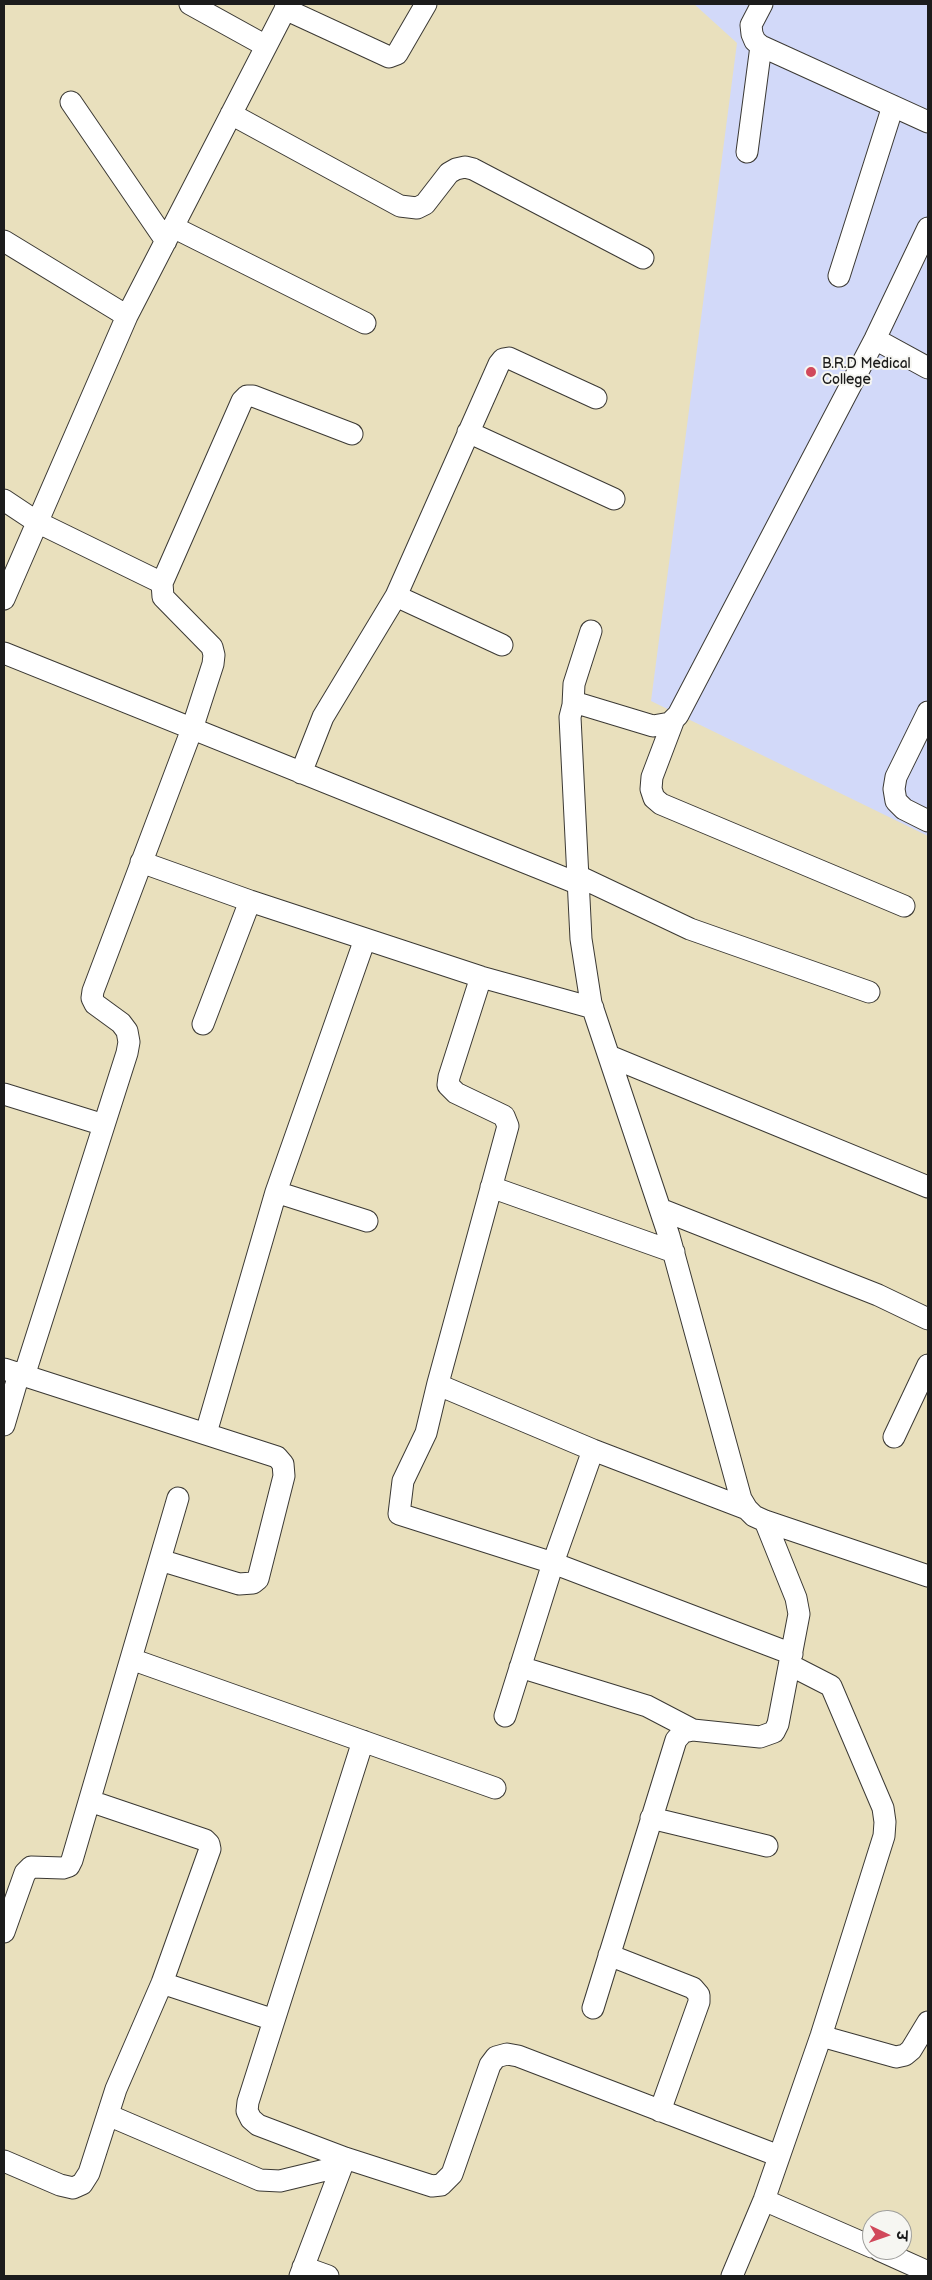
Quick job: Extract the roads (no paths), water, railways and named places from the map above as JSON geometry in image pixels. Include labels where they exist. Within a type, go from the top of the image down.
[{"type":"street","points":[[190,4],[266,46]]},
{"type":"street","points":[[4,599],[127,316],[286,6],[389,57],[397,54],[426,4]]},
{"type":"street","points":[[762,4],[751,26],[755,41],[761,46],[928,122]]},
{"type":"street","points":[[746,152],[761,46]]},
{"type":"street","points":[[71,102],[169,234],[365,323]]},
{"type":"street","points":[[839,276],[893,106]]},
{"type":"street","points":[[231,114],[400,206],[417,208],[425,204],[449,173],[465,167],[473,169],[643,258]]},
{"type":"street","points":[[573,705],[577,703],[653,726],[662,726],[678,715],[875,339],[928,228]]},
{"type":"street","points":[[4,241],[127,316]]},
{"type":"street","points":[[875,339],[928,368]]},
{"type":"street","points":[[301,773],[323,717],[396,596],[499,364],[503,359],[509,358],[596,398]]},
{"type":"street","points":[[4,1425],[15,1373],[104,1125],[129,1042],[127,1031],[121,1023],[95,1004],[92,998],[93,991],[192,729],[214,655],[212,647],[163,596],[162,583],[242,401],[247,396],[253,396],[352,434]]},
{"type":"street","points":[[468,432],[614,499]]},
{"type":"street","points":[[4,500],[37,522],[162,583]]},
{"type":"street","points":[[396,596],[502,645]]},
{"type":"street","points":[[591,631],[574,684],[573,705],[570,717],[581,939],[585,971],[593,1008],[674,1252],[742,1498],[747,1509],[754,1516],[928,1576]]},
{"type":"street","points":[[4,654],[301,773],[578,880],[690,929],[869,992]]},
{"type":"street","points":[[928,712],[896,777],[894,789],[896,801],[904,809],[928,821]]},
{"type":"street","points":[[674,719],[652,777],[651,789],[654,798],[661,804],[904,906]]},
{"type":"street","points":[[141,862],[250,901],[481,977],[593,1008]]},
{"type":"street","points":[[202,1024],[250,901]]},
{"type":"street","points":[[206,1433],[276,1192],[365,939]]},
{"type":"street","points":[[481,977],[448,1085],[456,1093],[500,1113],[508,1120],[508,1126],[426,1433],[403,1481],[399,1514],[553,1562],[791,1659],[831,1686],[883,1808],[884,1836],[821,2036],[764,2200],[732,2276]]},
{"type":"street","points":[[609,1056],[928,1187]]},
{"type":"street","points":[[4,1094],[104,1125]]},
{"type":"street","points":[[491,1187],[674,1252]]},
{"type":"street","points":[[276,1192],[366,1221]]},
{"type":"street","points":[[660,1209],[878,1295],[928,1318]]},
{"type":"street","points":[[894,1437],[928,1365]]},
{"type":"street","points":[[15,1373],[268,1452],[277,1457],[283,1464],[284,1476],[258,1579],[254,1583],[239,1584],[160,1560]]},
{"type":"street","points":[[438,1383],[441,1386],[592,1450],[747,1509]]},
{"type":"street","points":[[505,1716],[553,1562],[592,1450]]},
{"type":"street","points":[[4,1932],[25,1873],[31,1867],[63,1868],[69,1866],[90,1801],[178,1498]]},
{"type":"street","points":[[593,2008],[676,1740],[683,1732],[693,1730],[760,1737],[774,1732],[778,1724],[799,1614],[796,1598],[765,1520]]},
{"type":"street","points":[[131,1658],[495,1788]]},
{"type":"street","points":[[520,1667],[647,1706],[693,1730]]},
{"type":"street","points":[[363,1741],[248,2102],[247,2111],[251,2119],[258,2125],[343,2162],[432,2186],[441,2185],[452,2174],[490,2065],[496,2057],[507,2054],[518,2056],[780,2156]]},
{"type":"street","points":[[4,2161],[60,2185],[73,2188],[82,2184],[89,2173],[119,2083],[162,1983],[210,1849],[209,1844],[205,1840],[90,1801]]},
{"type":"street","points":[[651,1818],[768,1846]]},
{"type":"street","points":[[609,1956],[693,1988],[699,1995],[700,2002],[660,2111]]},
{"type":"street","points":[[162,1983],[274,2020]]},
{"type":"street","points":[[821,2036],[896,2056],[905,2055],[911,2050],[928,2022]]},
{"type":"street","points":[[108,2115],[260,2180],[280,2181],[343,2162]]},
{"type":"street","points":[[328,2276],[302,2272],[343,2162]]},
{"type":"street","points":[[764,2200],[862,2243]]},
{"type":"street","points":[[901,2260],[928,2272]]},
{"type":"place","name":"B.R.D Medical College","points":[[811,372]]}]
